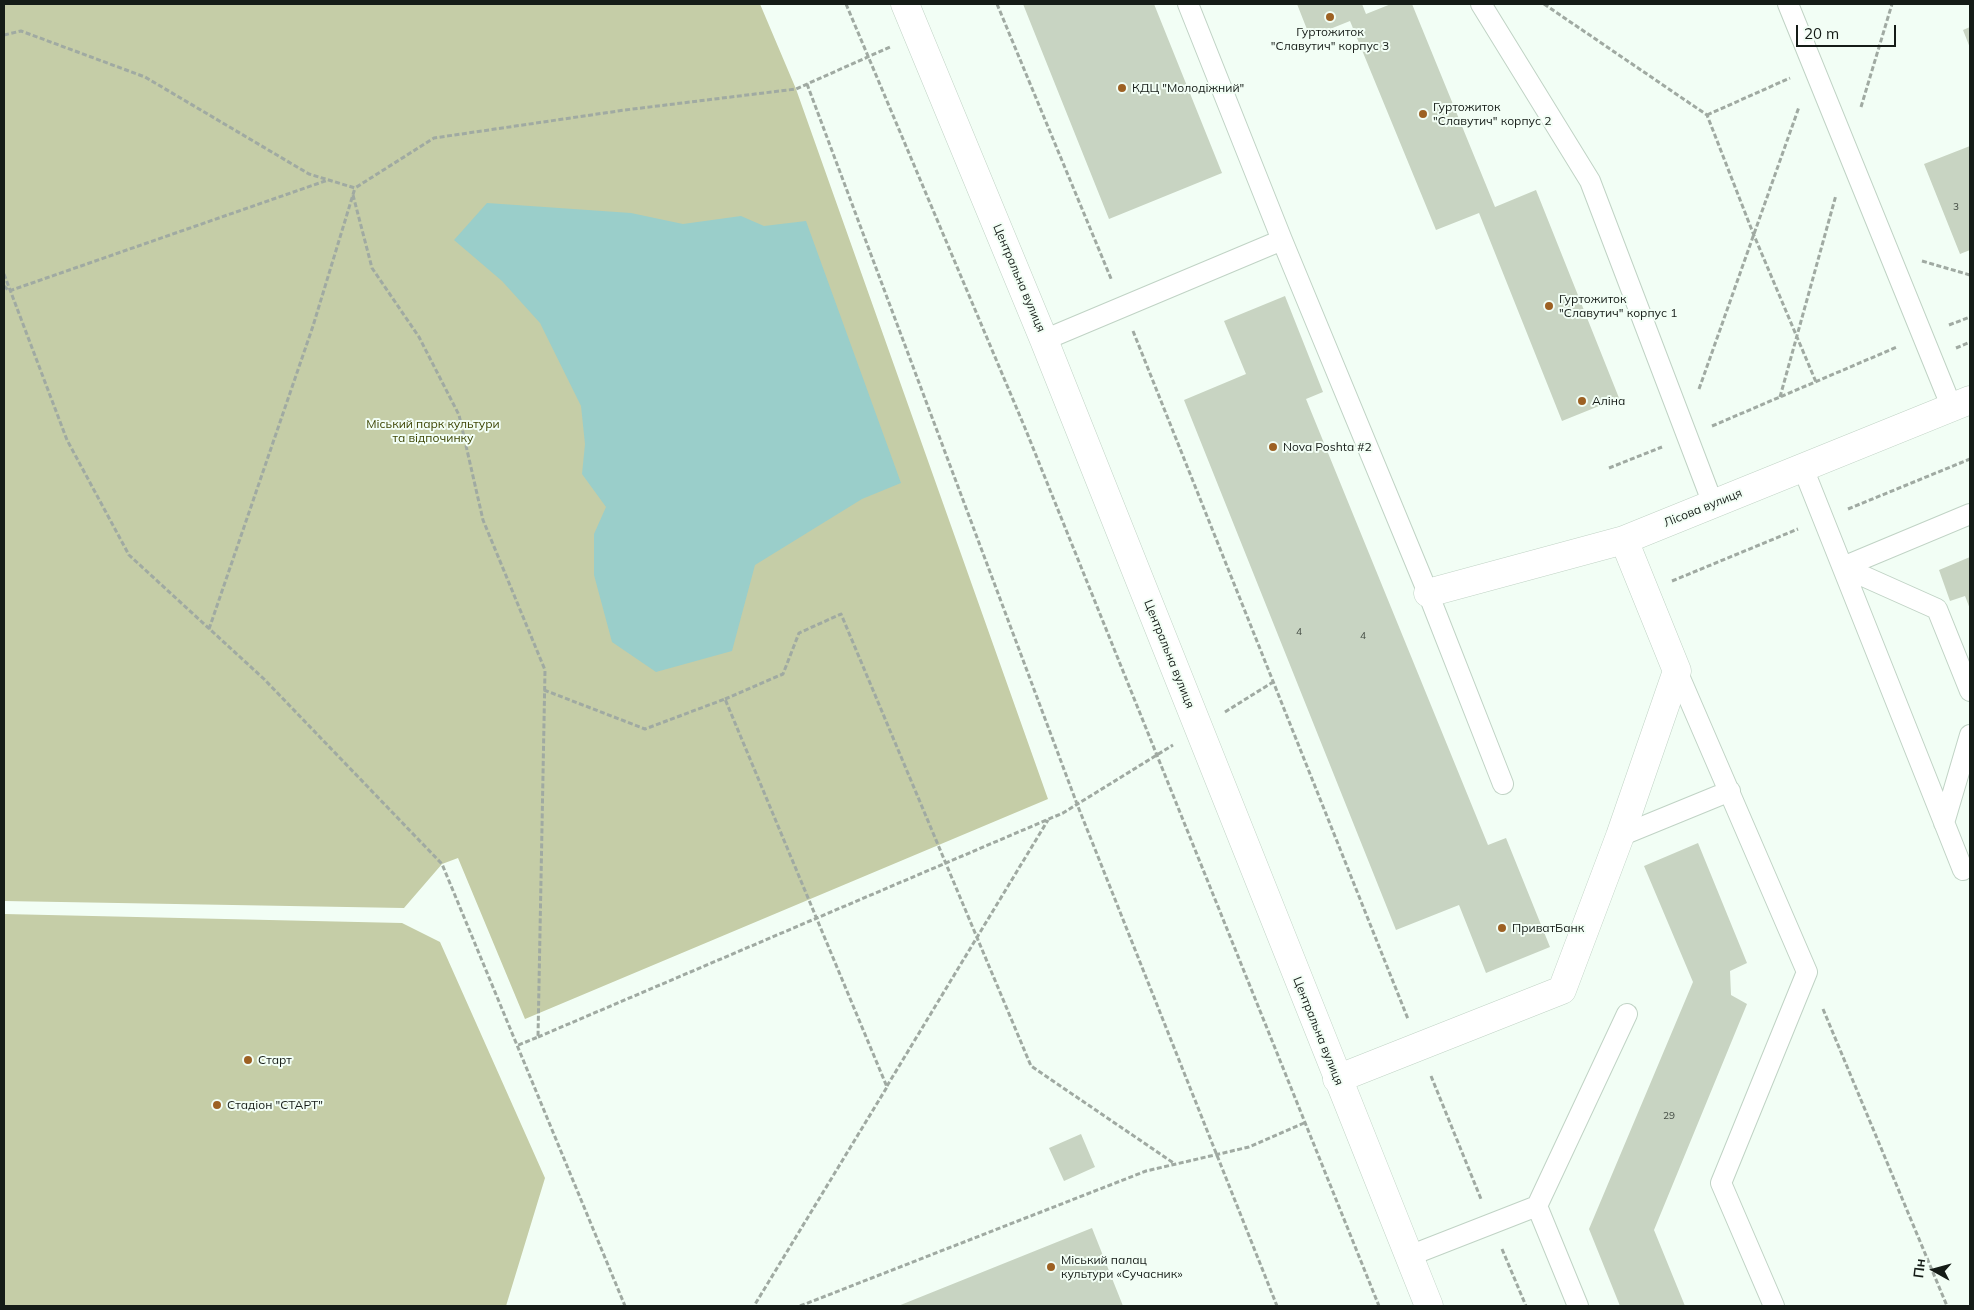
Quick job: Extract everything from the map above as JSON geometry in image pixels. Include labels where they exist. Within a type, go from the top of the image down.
[{"type":"street","name":"Центральна вулиця","points":[[905,4],[1044,340],[1429,1306]]},
{"type":"street","name":"Лісова вулиця","points":[[1428,593],[1624,540],[1961,404]]},
{"type":"street","points":[[1337,1079],[1562,990],[1620,836],[1677,671],[1624,540]]},
{"type":"lane","points":[[1188,4],[1282,240],[1428,593],[1503,784]]},
{"type":"lane","points":[[1481,4],[1590,181],[1713,504]]},
{"type":"lane","points":[[1788,4],[1923,336],[1961,404]]},
{"type":"lane","points":[[1044,340],[1282,240]]},
{"type":"lane","points":[[1803,468],[1963,870]]},
{"type":"lane","points":[[1843,567],[1970,514]]},
{"type":"lane","points":[[1843,567],[1937,609],[1970,691]]},
{"type":"lane","points":[[1677,671],[1807,972],[1721,1183],[1774,1306]]},
{"type":"lane","points":[[1944,823],[1970,735]]},
{"type":"lane","points":[[1620,836],[1730,791]]},
{"type":"lane","points":[[1409,1256],[1537,1206],[1627,1014]]},
{"type":"lane","points":[[1537,1206],[1578,1306]]},
{"type":"path","points":[[846,4],[866,56],[1025,428],[1378,1306]]},
{"type":"path","points":[[997,4],[1123,307],[1419,1047],[1526,1306]]},
{"type":"path","points":[[1544,4],[1707,114],[1753,233],[1816,382]]},
{"type":"path","points":[[1780,397],[1848,151],[1892,4]]},
{"type":"path","points":[[4,35],[21,31],[144,77],[309,174],[355,188]]},
{"type":"path","points":[[209,629],[313,326],[355,188],[434,138],[625,110],[796,89],[866,56],[918,35]]},
{"type":"path","points":[[1686,433],[1753,233],[1814,67]]},
{"type":"path","points":[[1707,114],[1814,67]]},
{"type":"path","points":[[808,84],[1077,804],[1277,1306]]},
{"type":"path","points":[[9,290],[330,180]]},
{"type":"path","points":[[353,195],[372,268],[419,337],[459,415],[483,520],[544,670],[538,1037]]},
{"type":"path","points":[[1888,251],[1970,275]]},
{"type":"path","points":[[4,274],[68,440],[129,555],[264,680],[442,864],[516,1046],[626,1306]]},
{"type":"path","points":[[4,286],[9,290]]},
{"type":"path","points":[[1609,468],[1686,433],[1780,397],[1970,317]]},
{"type":"path","points":[[544,690],[645,729],[725,699],[783,674],[799,633],[841,614],[1031,1066],[1175,1164]]},
{"type":"path","points":[[516,1046],[1048,819],[1077,804],[1273,682]]},
{"type":"path","points":[[725,699],[886,1087]]},
{"type":"path","points":[[754,1306],[1048,819]]},
{"type":"path","points":[[1807,972],[1947,1306]]},
{"type":"path","points":[[800,1306],[1146,1171],[1249,1147],[1304,1123]]},
{"type":"green space","name":"Міський парк культури та відпочинку","points":[[4,4],[760,4],[796,89],[1048,799],[525,1019],[458,858],[442,864],[404,908],[4,901]]},
{"type":"green space","name":"Старт","points":[[4,914],[402,923],[440,942],[545,1178],[506,1306],[4,1306]]},
{"type":"water","points":[[487,203],[631,213],[683,224],[741,216],[764,226],[806,221],[901,483],[862,499],[755,565],[732,651],[656,672],[612,642],[594,575],[594,534],[606,507],[582,474],[585,444],[581,406],[540,323],[502,281],[454,240]]},
{"type":"building","name":"КДЦ \"Молодіжний\"","points":[[1023,4],[1154,4],[1222,173],[1109,219]]},
{"type":"building","points":[[1297,4],[1362,4],[1366,14],[1391,4],[1412,4],[1495,207],[1536,190],[1619,398],[1562,421],[1479,213],[1436,230],[1350,21],[1310,37]]},
{"type":"building","points":[[1970,27],[1970,48],[1963,30]]},
{"type":"building","points":[[1970,146],[1970,250],[1960,254],[1924,164]]},
{"type":"building","points":[[1285,296],[1323,392],[1306,399],[1488,845],[1506,838],[1550,947],[1486,973],[1459,905],[1396,930],[1184,400],[1246,374],[1224,321]]},
{"type":"building","points":[[1970,557],[1970,609],[1965,596],[1950,601],[1939,570]]},
{"type":"building","points":[[1698,843],[1747,963],[1730,971],[1731,995],[1747,1004],[1654,1230],[1685,1306],[1620,1306],[1589,1229],[1693,982],[1644,866]]},
{"type":"building","points":[[1081,1134],[1095,1167],[1064,1181],[1049,1148]]},
{"type":"building","name":"Міський палац культури «Сучасник»","points":[[1092,1228],[1123,1306],[898,1306]]},
{"type":"place","name":"Гуртожиток \"Славутич\" корпус 3","points":[[1330,17]]},
{"type":"place","name":"КДЦ \"Молодіжний\"","points":[[1122,88]]},
{"type":"place","name":"Гуртожиток \"Славутич\" корпус 2","points":[[1423,114]]},
{"type":"place","name":"Гуртожиток \"Славутич\" корпус 1","points":[[1549,306]]},
{"type":"place","name":"Аліна","points":[[1582,401]]},
{"type":"place","name":"Nova Poshta #2","points":[[1273,447]]},
{"type":"place","name":"ПриватБанк","points":[[1502,928]]},
{"type":"place","name":"Старт","points":[[248,1060]]},
{"type":"place","name":"Стадіон \"СТАРТ\"","points":[[217,1105]]},
{"type":"place","name":"Міський палац культури «Сучасник»","points":[[1051,1267]]}]
